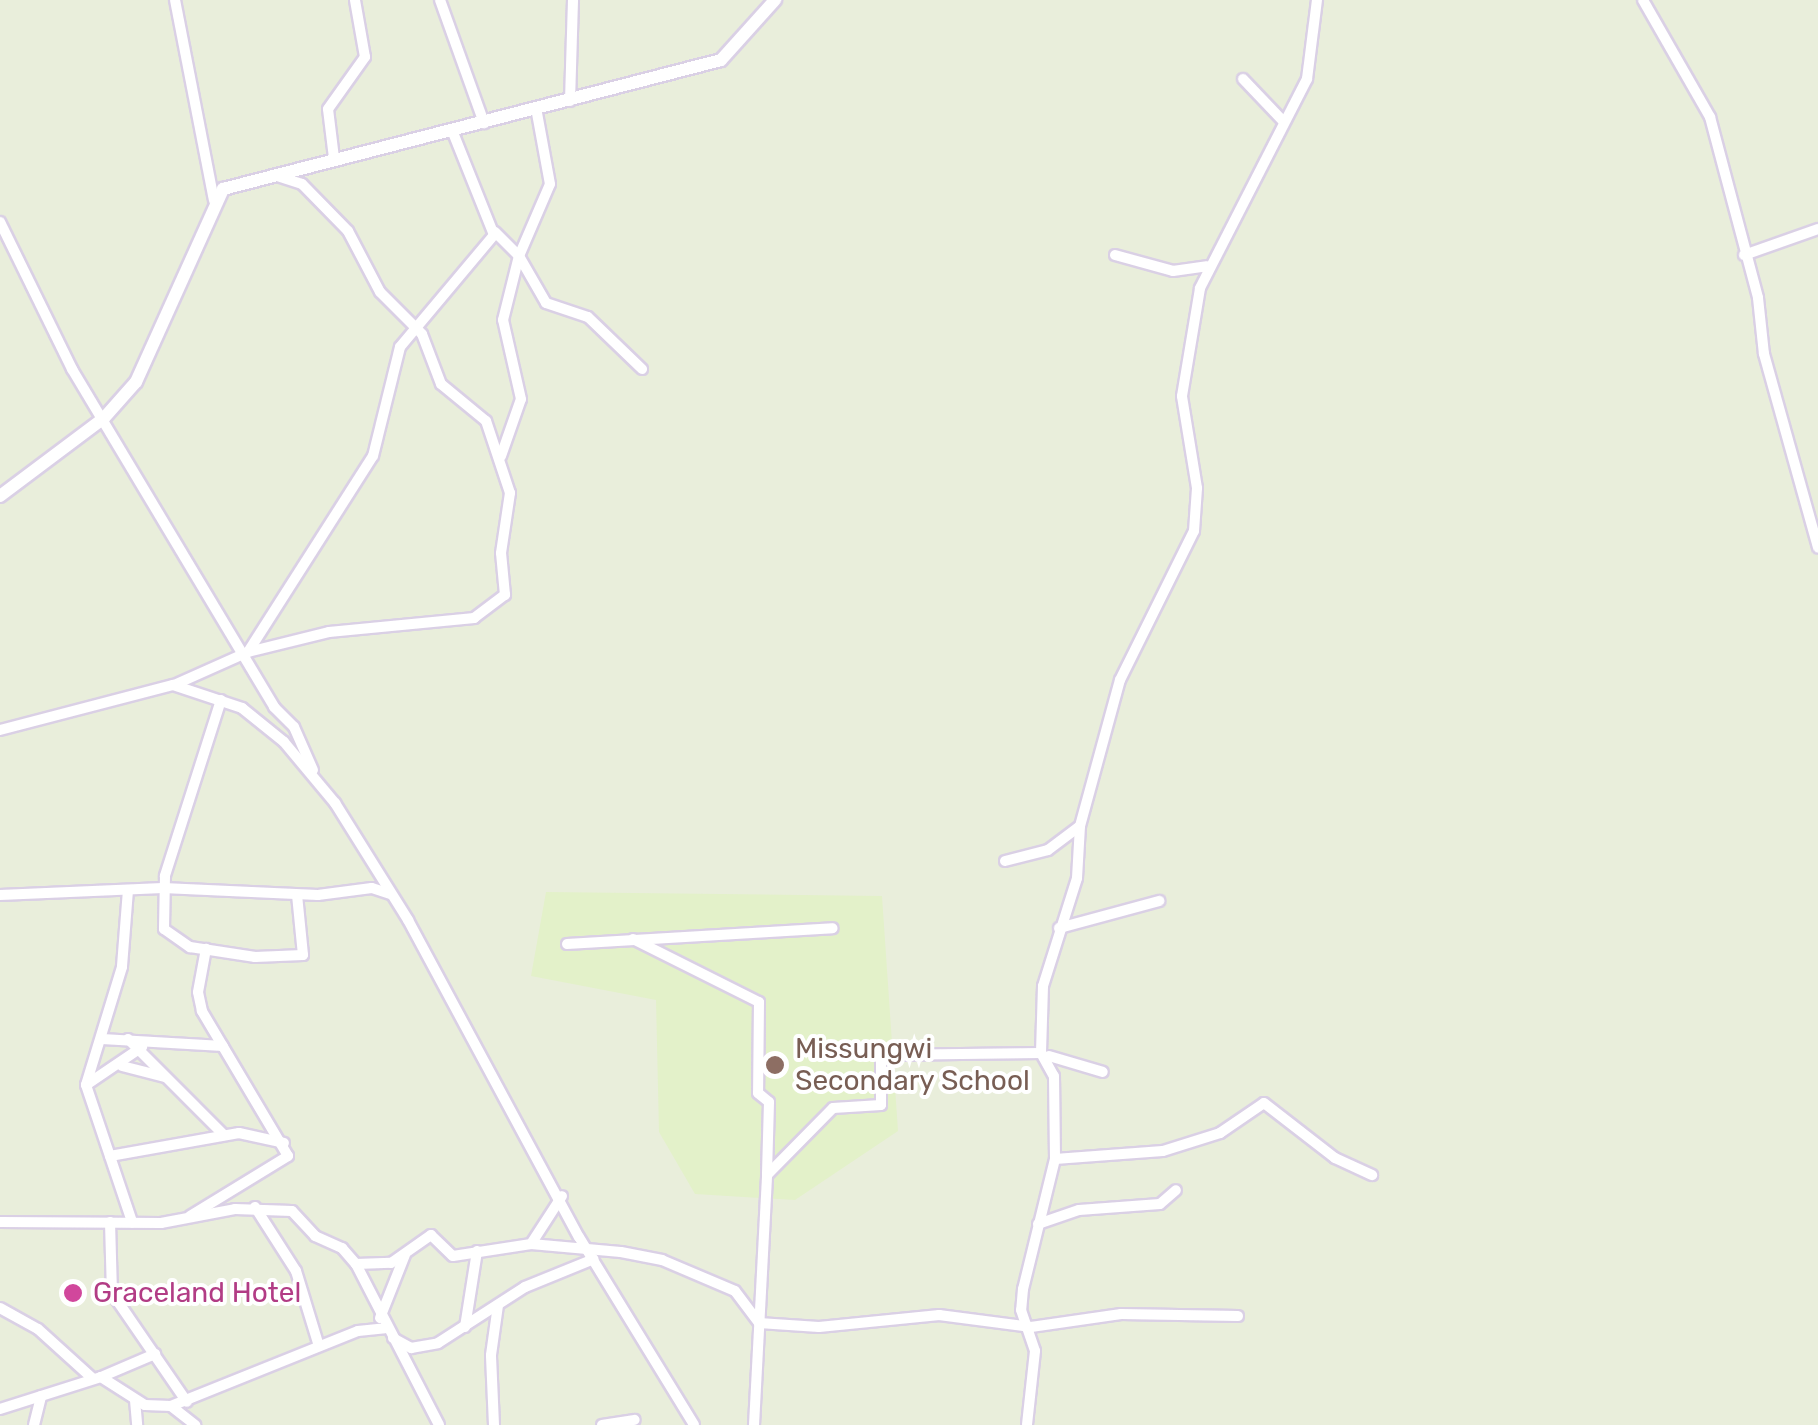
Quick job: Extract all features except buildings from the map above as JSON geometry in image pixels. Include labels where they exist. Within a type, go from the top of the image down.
[{"type":"street","points":[[176,0],[214,200]]},
{"type":"street","points":[[334,158],[328,109],[365,57],[356,0]]},
{"type":"street","points":[[440,0],[484,123]]},
{"type":"street","points":[[570,102],[573,0]]},
{"type":"street","points":[[0,496],[104,418],[144,367],[214,200],[236,182],[570,102],[721,60],[775,0]]},
{"type":"street","points":[[1027,1425],[1034,1402],[1031,1327],[1021,1310],[1055,1159],[1045,1054],[1044,986],[1077,878],[1080,826],[1120,680],[1182,562],[1198,513],[1182,396],[1207,266],[1246,203],[1282,120],[1307,78],[1317,0]]},
{"type":"street","points":[[1642,0],[1710,118],[1762,318],[1764,354],[1818,548]]},
{"type":"street","points":[[1243,79],[1282,120]]},
{"type":"street","points":[[501,457],[521,398],[502,330],[520,256],[549,191],[536,108]]},
{"type":"street","points":[[452,130],[495,232],[520,256],[546,303],[588,318],[642,368]]},
{"type":"street","points":[[0,730],[173,685],[246,654],[329,632],[474,618],[502,603],[510,492],[501,457],[482,415],[441,384],[415,327],[380,292],[348,231],[309,190],[272,175]]},
{"type":"street","points":[[0,222],[39,308],[266,692],[294,727],[315,777]]},
{"type":"street","points":[[1744,255],[1818,228]]},
{"type":"street","points":[[246,654],[373,456],[394,360],[415,327],[495,232]]},
{"type":"street","points":[[1115,254],[1173,271],[1207,266]]},
{"type":"street","points":[[173,685],[222,700],[272,730],[315,777],[392,894],[591,1254],[694,1425]]},
{"type":"street","points":[[266,692],[272,730]]},
{"type":"street","points":[[222,700],[162,888],[168,936],[206,950],[303,955],[297,895]]},
{"type":"street","points":[[1005,861],[1048,850],[1080,826]]},
{"type":"street","points":[[0,895],[162,888],[297,895],[372,888],[392,894]]},
{"type":"street","points":[[128,890],[122,966],[86,1085],[132,1222]]},
{"type":"street","points":[[1059,928],[1159,901]]},
{"type":"street","points":[[567,944],[833,928]]},
{"type":"street","points":[[633,938],[759,1002],[758,1093],[769,1102],[754,1425]]},
{"type":"street","points":[[188,1219],[278,1167],[288,1156],[284,1142],[199,1001],[206,950]]},
{"type":"street","points":[[102,1039],[223,1046]]},
{"type":"street","points":[[86,1085],[122,1066],[143,1044]]},
{"type":"street","points":[[143,1044],[166,1077],[224,1136]]},
{"type":"street","points":[[767,1174],[833,1108],[881,1105],[881,1055],[1045,1054],[1103,1072]]},
{"type":"street","points":[[122,1066],[166,1077]]},
{"type":"street","points":[[1055,1159],[1163,1150],[1220,1132],[1264,1103],[1336,1158],[1372,1175]]},
{"type":"street","points":[[110,1156],[251,1133],[284,1142]]},
{"type":"street","points":[[1038,1224],[1079,1210],[1160,1204],[1176,1190]]},
{"type":"street","points":[[531,1244],[562,1196]]},
{"type":"street","points":[[255,1207],[296,1271],[318,1346]]},
{"type":"street","points":[[0,1222],[188,1219],[255,1207],[292,1211],[315,1236],[342,1248],[356,1264],[439,1425]]},
{"type":"street","points":[[110,1222],[112,1294],[187,1402]]},
{"type":"street","points":[[364,1282],[381,1266],[431,1236],[448,1256],[531,1244],[662,1260],[735,1291],[759,1323]]},
{"type":"street","points":[[465,1327],[478,1252]]},
{"type":"street","points":[[384,1324],[405,1254]]},
{"type":"street","points":[[134,1400],[171,1406],[187,1402],[318,1346],[384,1324],[421,1348],[591,1254]]},
{"type":"street","points":[[356,1264],[381,1266]]},
{"type":"street","points":[[494,1425],[491,1355],[498,1304]]},
{"type":"street","points":[[0,1308],[38,1329],[96,1378],[121,1384],[134,1400],[137,1425]]},
{"type":"street","points":[[759,1323],[819,1326],[938,1315],[1031,1327],[1121,1314],[1238,1316]]},
{"type":"street","points":[[0,1409],[156,1354]]},
{"type":"street","points":[[34,1425],[41,1396]]},
{"type":"street","points":[[171,1406],[195,1425]]},
{"type":"street","points":[[602,1425],[634,1420]]},
{"type":"shaded area","name":"Missungwi Secondary School","points":[[546,892],[882,896],[898,1131],[795,1200],[695,1194],[659,1132],[656,1000],[531,976]]},
{"type":"place","name":"Missungwi Secondary School","points":[[775,1065]]},
{"type":"place","name":"Graceland Hotel","points":[[73,1293]]}]
